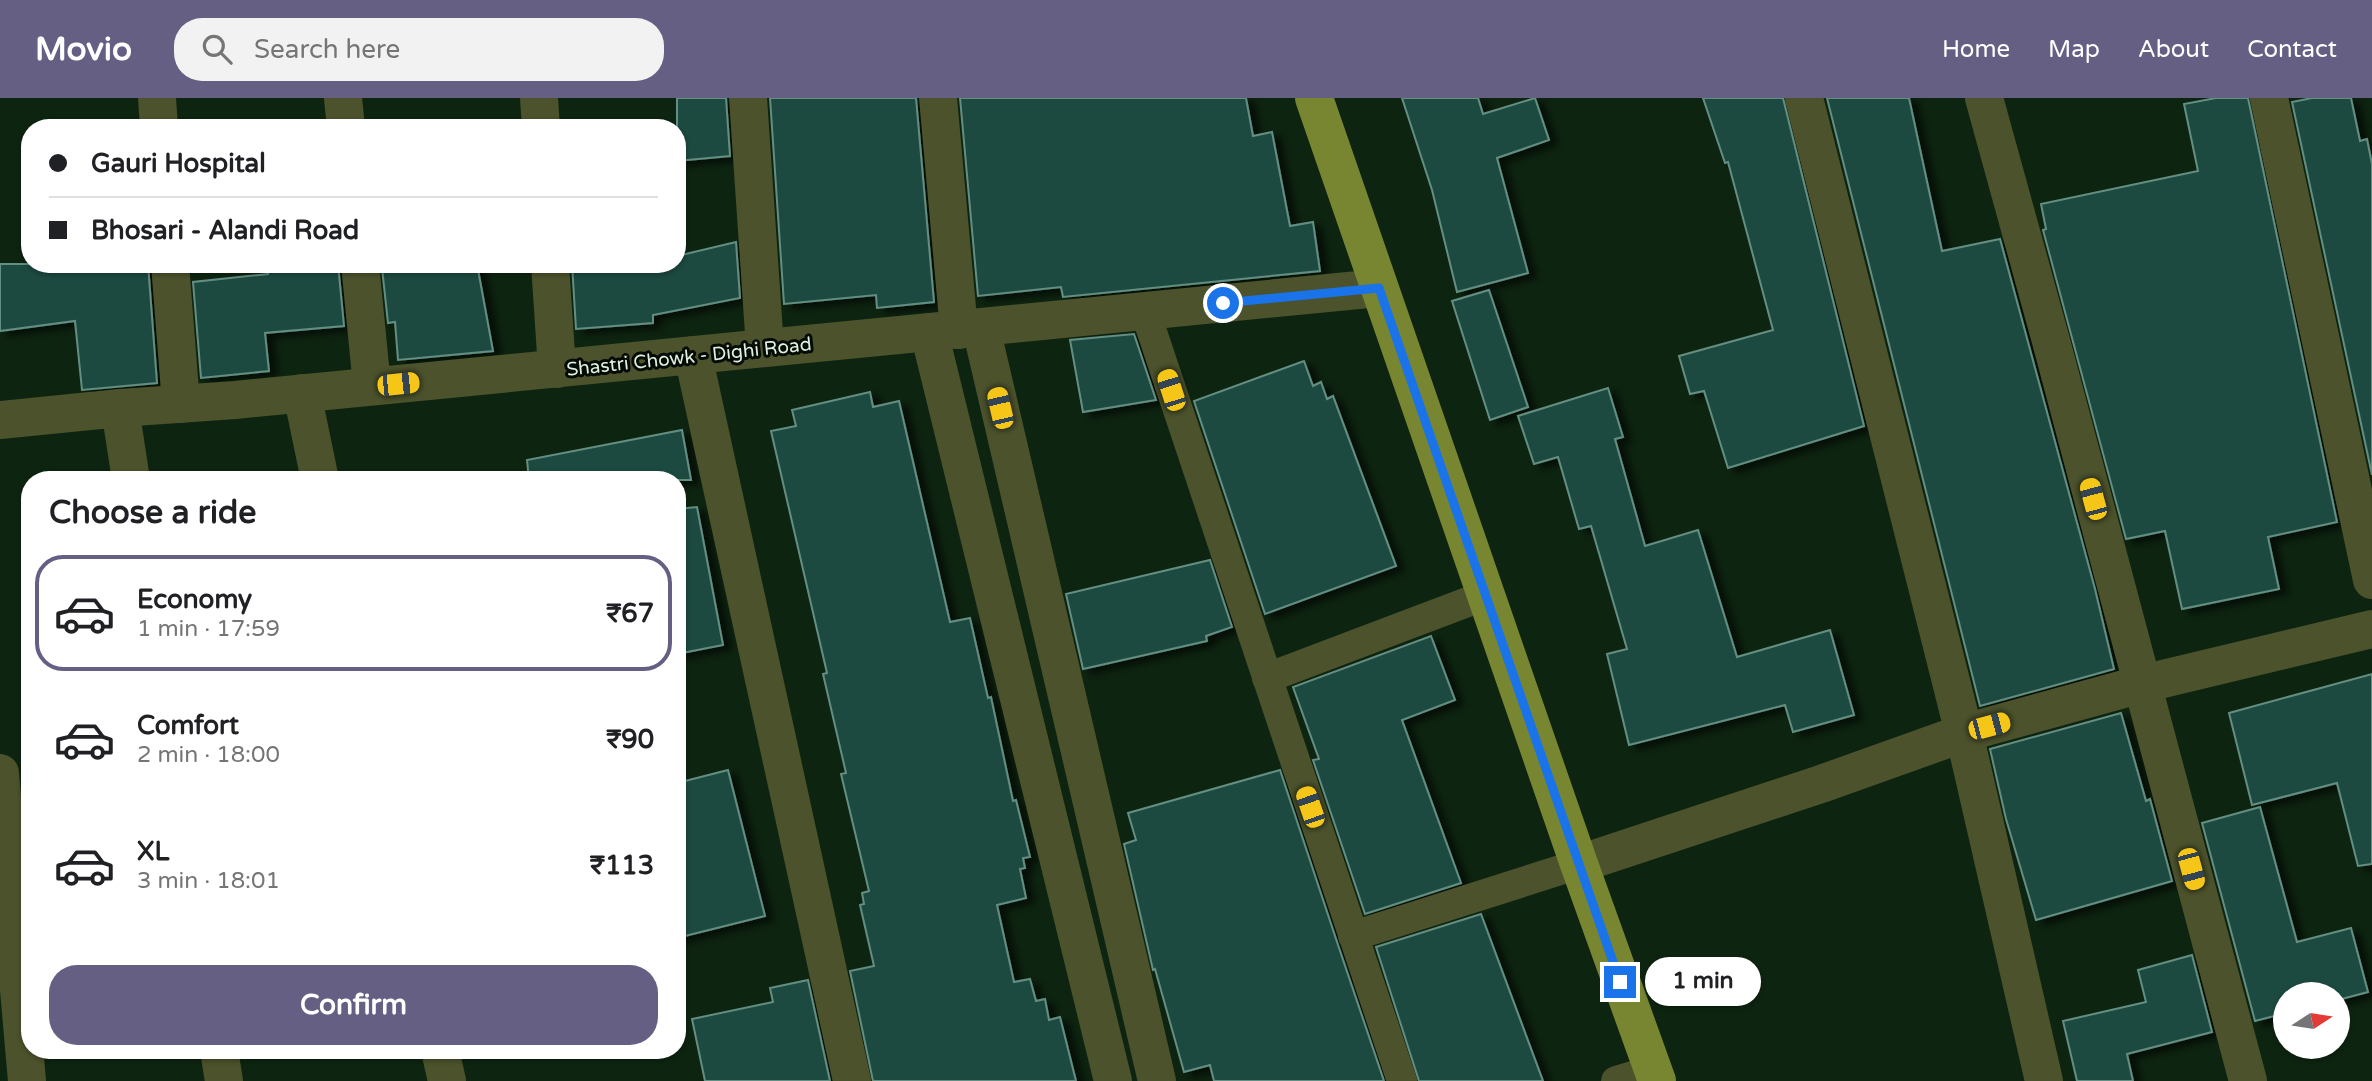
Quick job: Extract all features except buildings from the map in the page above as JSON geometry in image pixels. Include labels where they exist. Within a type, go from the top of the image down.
[{"type":"main road","points":[[1314,98],[1579,864],[1655,1075]]},
{"type":"street","points":[[157,98],[158,119]]},
{"type":"street","points":[[343,98],[345,119]]},
{"type":"street","points":[[539,98],[540,119]]},
{"type":"street","points":[[748,98],[765,348]]},
{"type":"street","points":[[938,98],[956,330],[1113,1081]]},
{"type":"street","points":[[1804,98],[1964,733],[2044,1081]]},
{"type":"street","points":[[1984,98],[2248,1081]]},
{"type":"street","points":[[2269,98],[2372,580]]},
{"type":"street","points":[[171,273],[181,404]]},
{"type":"street","points":[[361,273],[372,386]]},
{"type":"street","points":[[551,273],[557,369]]},
{"type":"street","name":"Shastri Chowk - Dighi Road","points":[[0,421],[1379,288]]},
{"type":"street","points":[[956,330],[1157,1081]]},
{"type":"street","points":[[693,355],[852,1081]]},
{"type":"street","points":[[302,393],[318,471]]},
{"type":"street","points":[[120,408],[130,471]]},
{"type":"street","points":[[1579,864],[1821,784],[1964,733],[2142,684],[2372,629]]},
{"type":"street","points":[[0,773],[21,1013]]},
{"type":"street","points":[[25,1059],[27,1081]]},
{"type":"street","points":[[220,1059],[223,1081]]},
{"type":"street","points":[[442,1059],[447,1081]]},
{"type":"lane","points":[[1144,311],[1402,1081]]},
{"type":"lane","points":[[1267,678],[1486,595]]},
{"type":"lane","points":[[1353,936],[1579,864]]},
{"type":"lane","points":[[1616,1081],[1655,1075]]},
{"type":"route","points":[[1223,303],[1379,288],[1620,982]]}]
